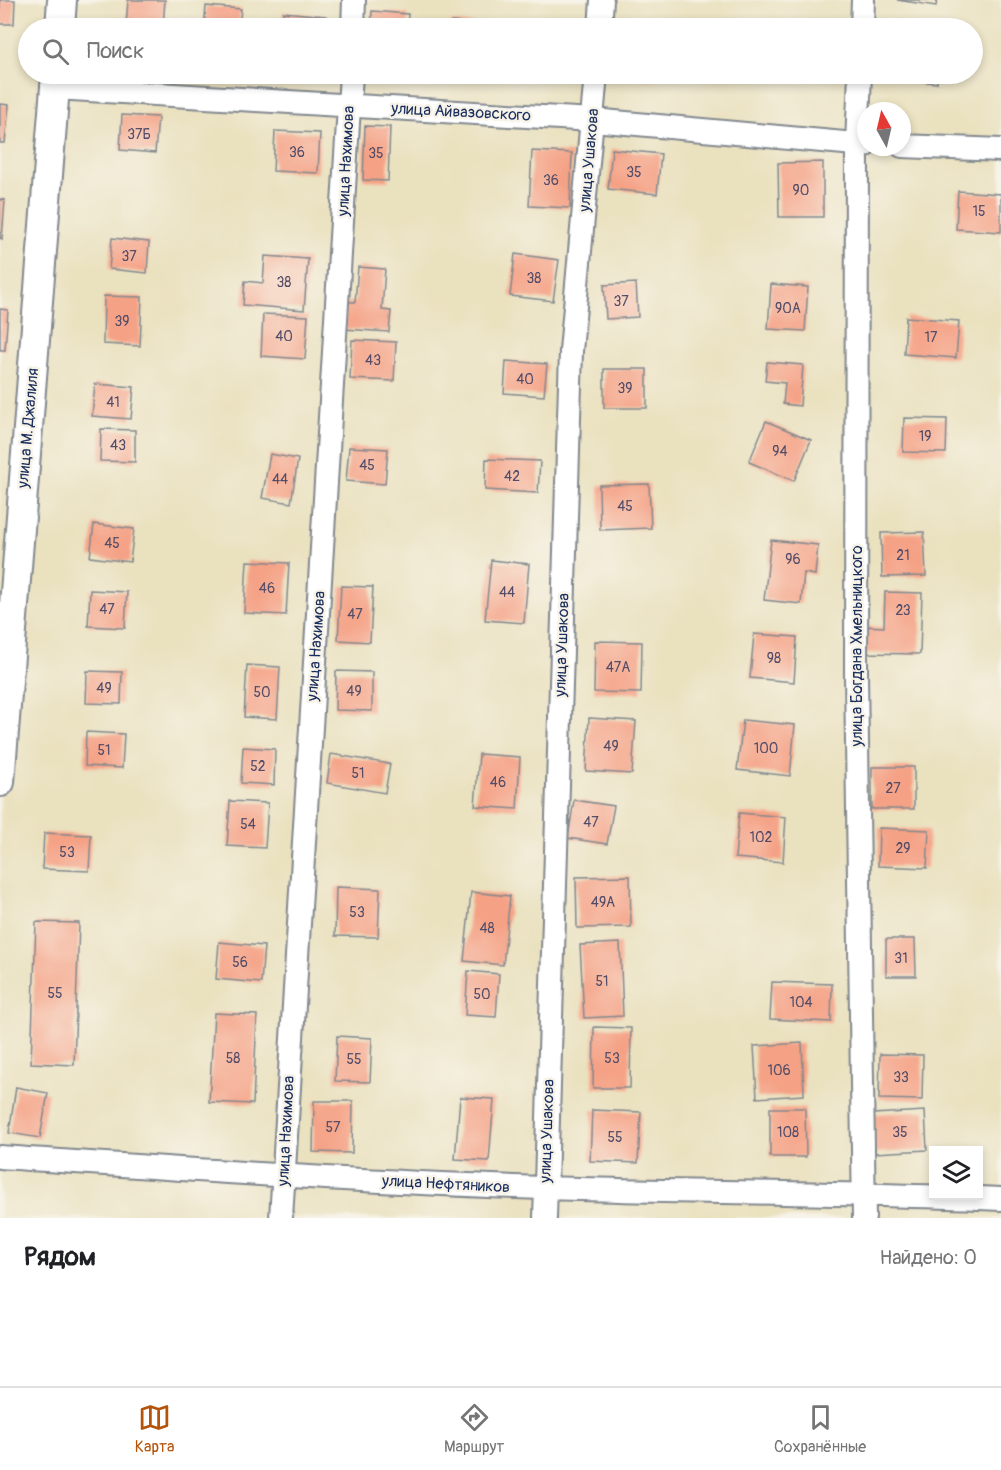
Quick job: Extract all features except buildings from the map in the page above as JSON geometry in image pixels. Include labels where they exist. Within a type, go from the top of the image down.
[{"type":"street","points":[[61,18],[62,0]]},
{"type":"street","points":[[353,18],[354,0]]},
{"type":"street","points":[[601,18],[602,0]]},
{"type":"street","points":[[862,18],[863,0]]},
{"type":"street","name":"улица М. Джалиля","points":[[0,782],[56,84]]},
{"type":"street","name":"улица Айвазовского","points":[[91,84],[349,106],[593,120],[857,145]]},
{"type":"street","name":"улица Нахимова","points":[[281,1218],[350,84]]},
{"type":"street","name":"улица Ушакова","points":[[545,1218],[571,351],[595,84]]},
{"type":"street","name":"улица Богдана Хмельницкого","points":[[860,84],[860,102]]},
{"type":"street","points":[[911,146],[1001,150]]},
{"type":"street","name":"улица Богдана Хмельницкого","points":[[861,156],[856,674],[864,1218]]},
{"type":"street","name":"улица Нефтяников","points":[[0,1157],[283,1177],[545,1188],[864,1192],[1001,1199]]}]
